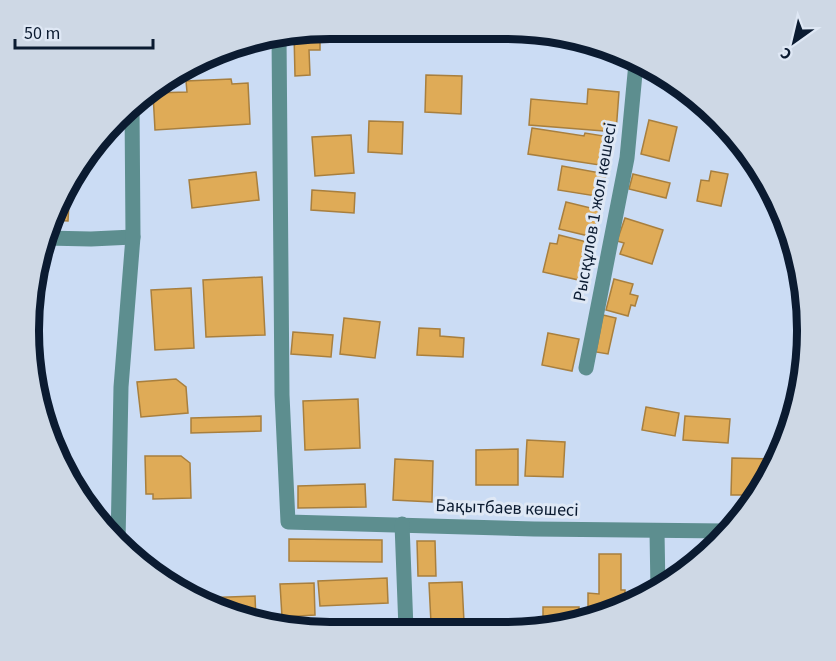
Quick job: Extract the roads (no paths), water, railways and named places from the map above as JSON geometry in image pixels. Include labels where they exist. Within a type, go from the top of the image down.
[{"type":"street","name":"Бақытбаев көшесі","points":[[279,44],[282,395],[288,522],[718,531]]},
{"type":"street","name":"Рысқұлов 1 жол көшесі","points":[[586,368],[627,158],[635,70]]},
{"type":"street","points":[[118,531],[121,387],[133,237],[132,116]]},
{"type":"street","points":[[54,238],[133,237]]},
{"type":"street","points":[[402,524],[406,622]]},
{"type":"street","points":[[657,531],[658,579]]}]
